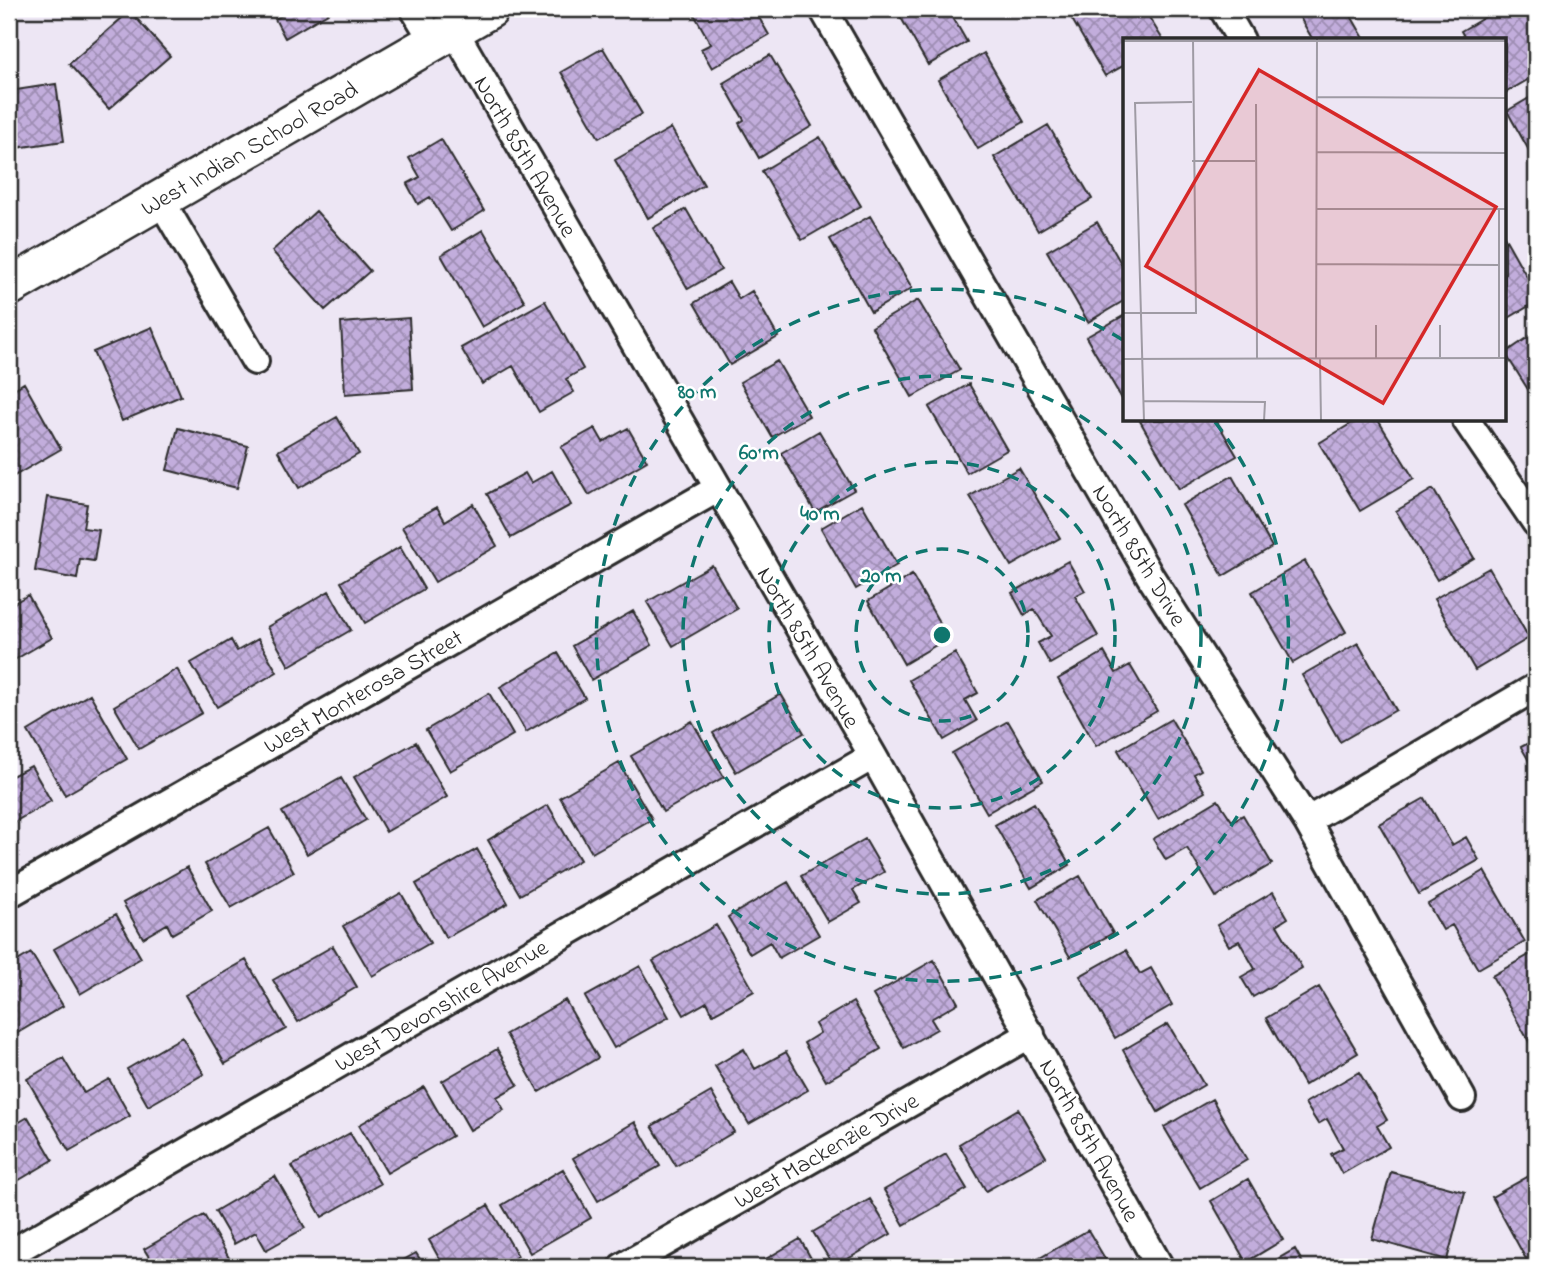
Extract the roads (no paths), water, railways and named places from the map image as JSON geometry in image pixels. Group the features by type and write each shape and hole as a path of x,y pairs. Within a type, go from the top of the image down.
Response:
{"main road":[{"name":"West Indian School Road","path":"9,288 490,9"}],"street":[{"name":"North 85th Avenue","path":"414,9 444,36 717,489 873,756 1160,1267"},
{"name":"North 85th Drive","path":"823,9 1150,576 1307,821 1462,1098"},
{"path":"1223,9 1240,38"},
{"path":"160,199 255,361"},
{"path":"1467,422 1536,523"},
{"name":"West Monterosa Street","path":"9,894 717,489"},
{"path":"1307,821 1536,687"},
{"name":"West Devonshire Avenue","path":"9,1254 873,756"},
{"name":"West Mackenzie Drive","path":"622,1267 1031,1034"}]}
